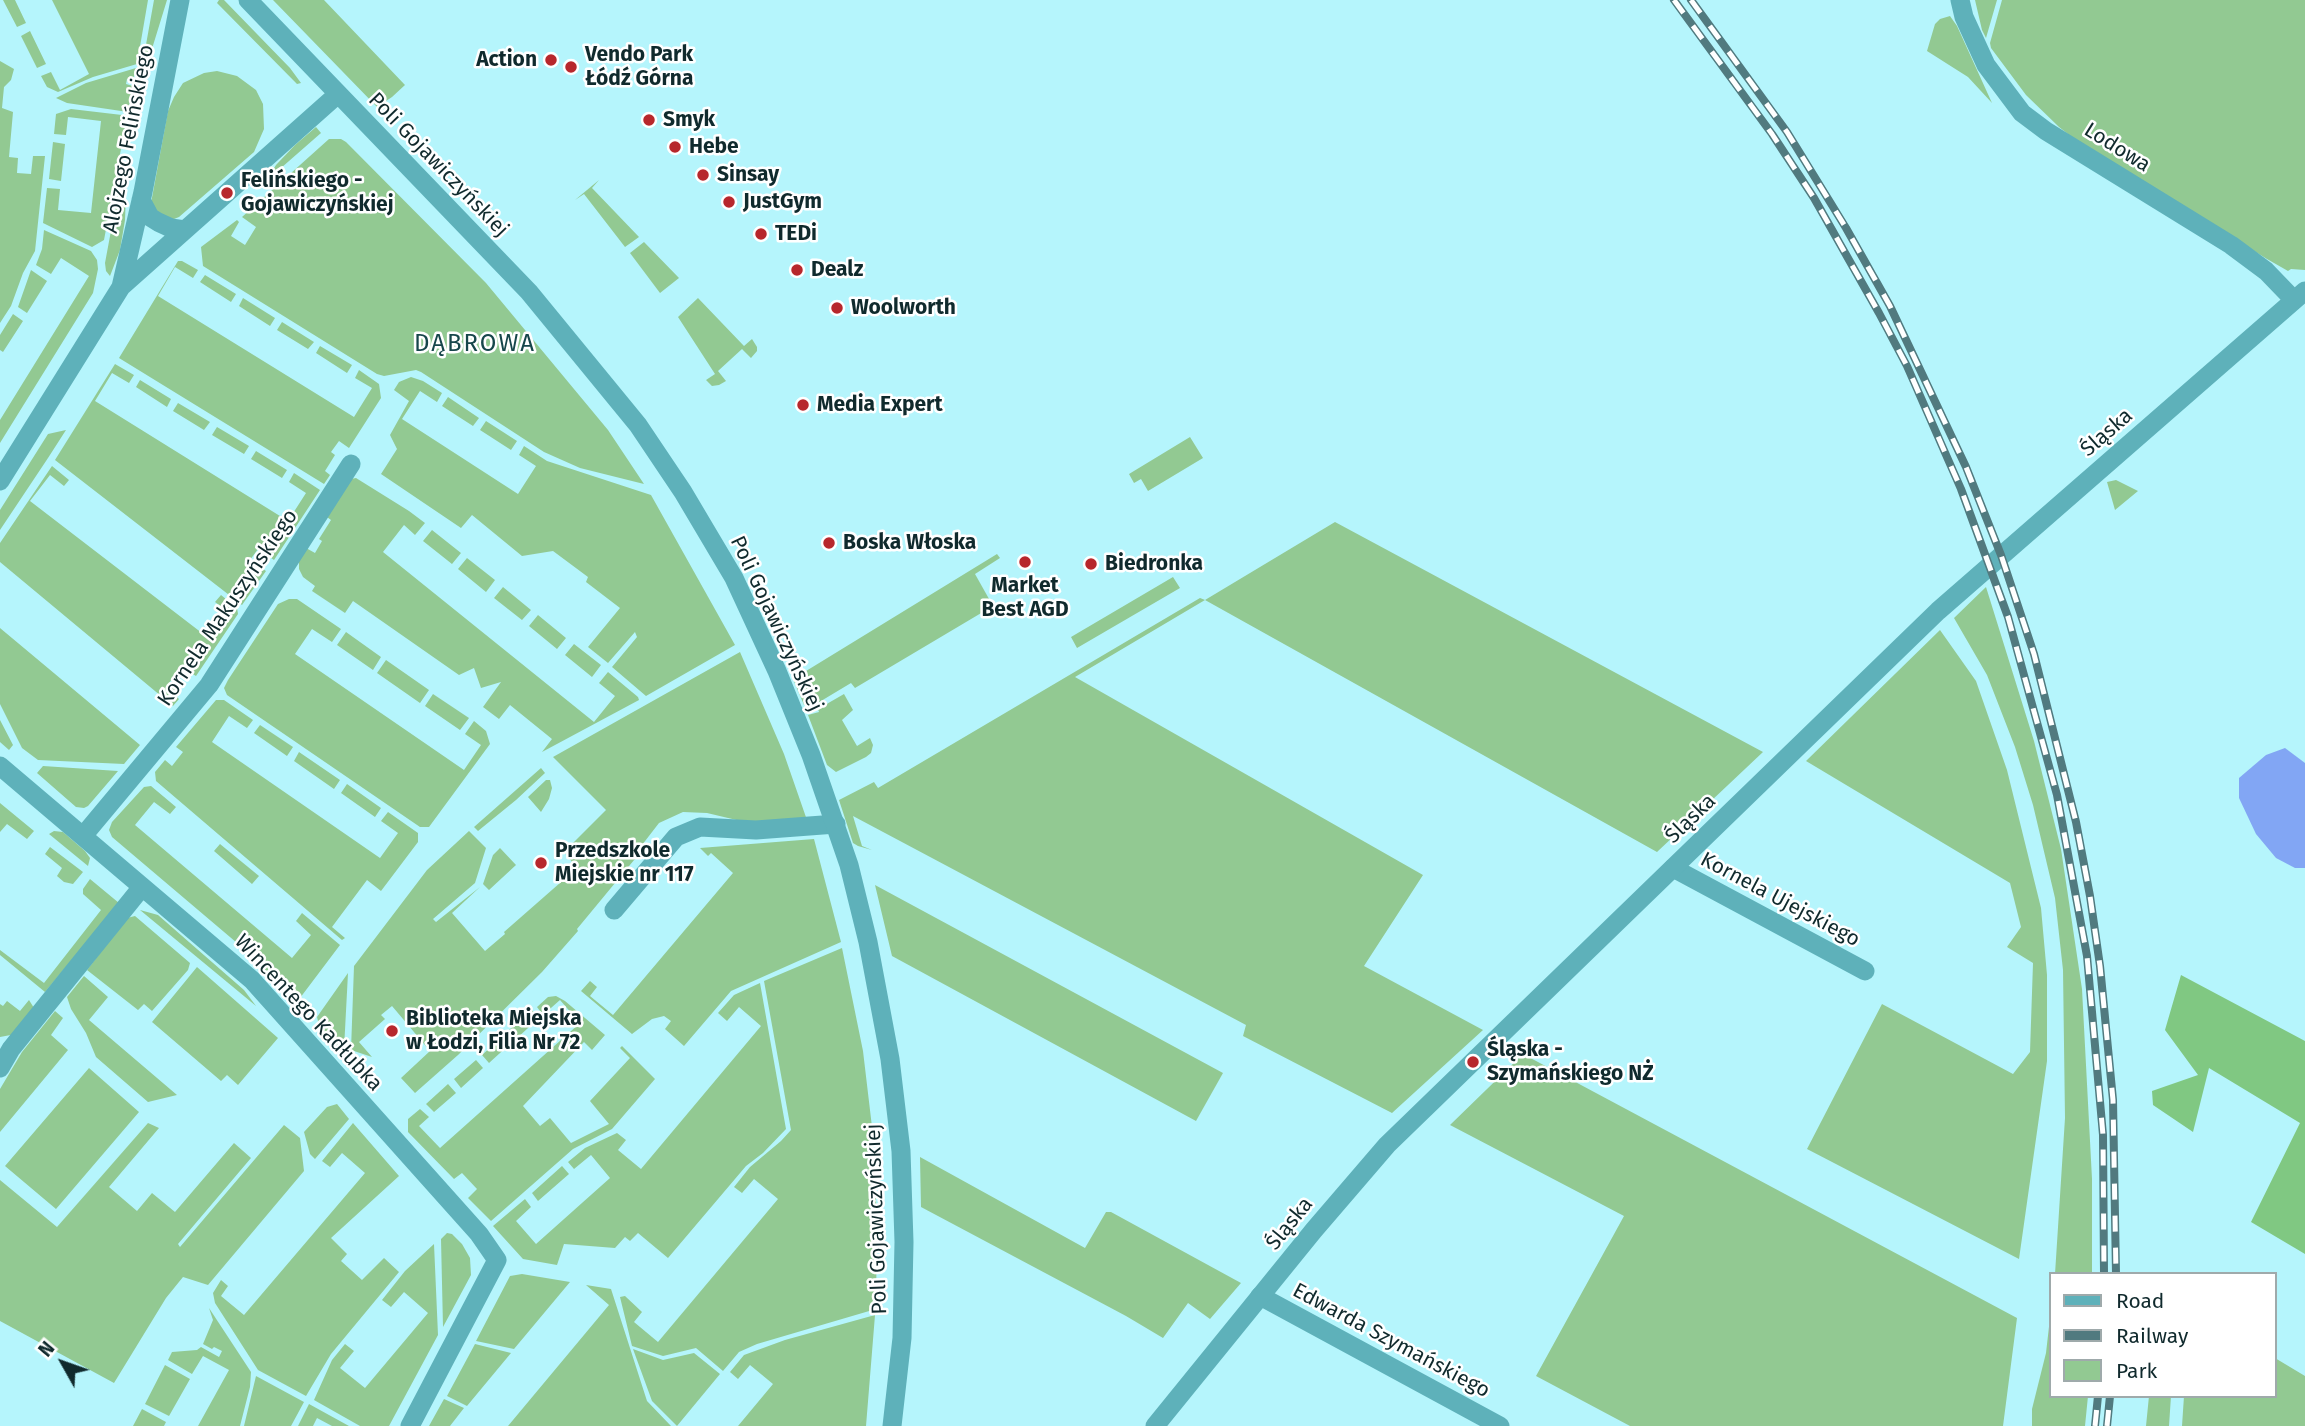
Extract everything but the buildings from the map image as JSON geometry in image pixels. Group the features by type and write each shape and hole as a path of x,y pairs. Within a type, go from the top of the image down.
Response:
{"street":[{"name":"Alojzego Felińskiego","path":"121,286 141,200 180,0"},
{"name":"Poli Gojawiczyńskiej","path":"248,0 528,292 638,425 683,492 734,578 777,671 836,824 869,942 890,1059 901,1151 905,1242 902,1338 892,1426"},
{"name":"Lodowa","path":"1960,0 1964,17 1986,65 2022,113 2046,131 2231,245 2299,295"},
{"name":"Alojzego Felińskiego","path":"0,481 121,286 338,94"},
{"path":"141,200 150,216 158,222 185,230"},
{"name":"Śląska","path":"1155,1426 1387,1144 1938,611 2299,295"},
{"name":"Kornela Makuszyńskiego","path":"83,836 209,685 351,464"},
{"name":"Wincentego Kadłubka","path":"0,766 252,980 462,1215 497,1260 410,1426"},
{"path":"614,910 676,837 700,827 756,830 836,824"},
{"name":"Kornela Ujejskiego","path":"1673,868 1866,971"},
{"path":"0,1068 11,1049 142,887"},
{"name":"Edwarda Szymańskiego","path":"1260,1296 1500,1426"}],"green space":[{"path":"3,0 15,0 26,23 17,27"},
{"path":"52,0 148,0 137,64 93,77 58,92 47,87 41,76 51,72 60,90 89,74"},
{"path":"154,0 167,0 143,78 140,78"},
{"path":"224,0 290,68 301,83 297,84 217,3"},
{"path":"273,0 324,0 405,85 377,107"},
{"path":"1975,0 1997,0 1986,38 1982,30"},
{"path":"2002,0 2305,0 2305,270 2288,271 2267,259 2077,141 2059,127 2026,95 1991,48"},
{"path":"1950,16 1992,103 1968,77 1927,51 1935,24"},
{"path":"30,31 46,64 37,68 21,36"},
{"path":"0,61 14,69 11,80 4,87 2,108 13,112 9,157 18,158 17,173 31,174 33,156 45,156 35,251 23,273 11,306 0,323"},
{"path":"136,68 133,80 127,79 126,84 133,86 128,112 67,103 56,98 86,83"},
{"path":"217,71 237,76 256,90 263,104 264,129 254,152 179,217 169,221 157,214 151,203 168,111 183,83 204,73"},
{"path":"71,109 122,115 126,122 104,240 92,247 43,223 47,188 60,189 58,210 91,213 101,121 68,117 66,135 54,134 56,114"},
{"path":"316,127 321,133 265,182 276,165"},
{"path":"329,139 346,142 486,283 608,430 644,484 580,468 544,452 421,372 416,370 384,376 377,374 203,266 201,247 237,220 239,222 231,236 245,245 256,227 242,217"},
{"path":"53,142 65,144 61,181 49,179"},
{"path":"123,166 127,167 125,220 120,250 110,276 105,263"},
{"path":"599,180 592,188 639,237 625,247 584,194 575,200"},
{"path":"44,230 91,251 97,260 98,269 93,293 0,443 0,420 89,276 61,258 51,274 36,265 42,249"},
{"path":"644,242 679,278 660,293 630,253"},
{"path":"178,261 198,270 193,278 175,267 158,296 354,417 372,388 355,378 359,370 379,384 381,398 349,448 339,441 331,452 335,455 325,471 330,475 324,484 119,358"},
{"path":"31,270 47,281 27,313 18,307"},
{"path":"205,275 236,294 231,302 200,282"},
{"path":"243,298 275,318 270,326 239,306"},
{"path":"698,298 744,346 752,339 757,347 751,358 742,349 718,371 726,381 719,385 712,386 706,380 715,374 678,317"},
{"path":"13,314 23,321 3,352 0,350 0,335"},
{"path":"282,322 314,342 308,349 277,330"},
{"path":"320,346 352,365 347,373 316,353"},
{"path":"115,364 134,375 129,383 112,373 95,401 288,521 306,493 289,482 294,473 320,490 274,560 258,549 250,560 266,571 242,605 55,460"},
{"path":"411,377 442,393 437,402 420,391 402,419 518,494 536,466 519,455 524,446 547,461 651,495 735,645 646,696 612,667 637,637 635,632 608,663 588,647 620,608 586,582 588,577 553,551 522,556 472,515 461,528 381,474 397,449 390,435 409,401 394,390 399,382"},
{"path":"140,380 171,399 167,407 136,387"},
{"path":"448,397 479,418 473,426 442,406"},
{"path":"178,403 210,422 204,430 173,411"},
{"path":"486,421 517,441 511,450 480,430"},
{"path":"217,427 249,446 244,454 212,435"},
{"path":"66,430 0,530 0,510 48,434"},
{"path":"1190,437 1203,458 1148,491 1141,479 1134,483 1129,474"},
{"path":"256,451 287,470 282,478 251,459"},
{"path":"52,466 69,480 64,486 50,475 30,501 211,640 231,614 215,602 221,595 237,608 238,614 196,676 191,673 186,680 177,673 169,683 180,692 176,696 179,699 173,706 0,562 0,543"},
{"path":"356,478 425,523 415,535 404,525 383,552 594,722 615,696 599,683 608,672 639,700 542,752 552,739 510,705 499,719 483,707 501,682 481,688 474,668 459,675 353,601 345,613 312,591 315,586 303,577 299,569 299,558 306,548 315,553 322,541 319,539 331,520 327,517 351,479"},
{"path":"2116,480 2138,491 2115,510 2107,482"},
{"path":"1335,522 1763,752 1657,852 1205,600"},
{"path":"432,530 461,553 452,564 423,541"},
{"path":"997,554 1000,558 975,574 993,606 855,688 851,683 816,704 813,701 804,705 793,679"},
{"path":"467,558 495,580 486,592 458,569"},
{"path":"1173,577 1180,588 1077,648 1071,637"},
{"path":"503,587 531,610 522,620 494,598"},
{"path":"1986,587 2034,741 2061,849 2082,989 2092,1179 2092,1272 2055,1272 2065,1118 2063,970 2055,898 2033,805 2015,747 1987,675 1954,618"},
{"path":"1200,598 1205,600 1075,677 1423,875 1364,966 1483,1030 1392,1113 1243,1036 1246,1025 853,816 862,846 872,850 853,843 839,800 874,782 878,788"},
{"path":"297,599 341,629 332,642 312,629 295,654 464,770 481,745 465,734 474,721 486,731 490,744 429,827 420,827 227,695 224,688 228,680 278,604"},
{"path":"538,615 566,638 557,649 529,626"},
{"path":"0,628 140,745 124,764 38,760 22,748 0,704"},
{"path":"1940,630 1976,681 2007,770 2041,908 2047,975 2047,1061 2019,1259 1807,1149 1882,1004 2013,1074 2030,1052 2033,963 2007,947 2021,927 2010,883 1806,761"},
{"path":"346,632 381,657 373,670 337,645"},
{"path":"574,644 601,665 592,677 565,655"},
{"path":"740,652 784,754 808,823 766,827 707,813 683,812 659,823 642,845 644,848 542,972 458,1055 415,1093 401,1078 430,1051 392,1006 381,1015 385,1019 359,1042 372,1057 351,1050 354,966 427,870 469,831 486,848 475,883 433,919 436,922 480,887 452,913 485,951 577,868 564,852 606,810 553,757"},
{"path":"386,660 429,690 420,703 377,673"},
{"path":"433,694 469,718 460,730 425,706"},
{"path":"844,694 853,710 842,720 857,746 870,738 873,745 871,753 866,757 836,772 827,765 808,715 819,712 818,709"},
{"path":"216,700 224,700 253,720 247,728 229,716 212,742 380,858 398,833 381,821 388,812 418,833 418,842 381,891 367,880 332,927 345,938 342,940 156,781 155,772 165,760 172,766 183,752 176,747"},
{"path":"0,720 13,745 9,750 0,742"},
{"path":"260,725 293,747 287,756 254,733"},
{"path":"299,752 340,780 334,789 294,761"},
{"path":"43,766 118,771 84,808 76,807 37,773"},
{"path":"541,768 545,773 516,800 478,831 474,827"},
{"path":"546,780 550,780 552,788 541,812 528,797"},
{"path":"347,784 381,808 375,817 341,793"},
{"path":"151,786 176,807 170,814 154,802 135,825 292,958 311,935 296,921 302,913 340,945 300,998 293,999 250,954 112,837 109,830 112,822 144,787"},
{"path":"0,803 34,831 27,839 7,824 0,832"},
{"path":"54,831 63,832 85,851 90,858 88,866 49,834"},
{"path":"814,839 841,942 731,991 684,1046 665,1029 671,1021 664,1016 652,1019 632,1034 581,991 590,981 597,987 590,996 613,1015 733,873 711,853 708,856 700,848"},
{"path":"220,844 259,876 252,884 214,851"},
{"path":"50,847 83,872 73,884 64,882 57,876 62,868 45,854"},
{"path":"500,848 516,865 489,890 483,884 493,855"},
{"path":"90,879 119,903 45,992 0,955 0,950 44,983 101,910 83,894 83,889"},
{"path":"875,885 1223,1073 1196,1121 892,956"},
{"path":"140,910 158,915 244,990 256,1006"},
{"path":"135,916 190,963 188,970 152,1011 144,1004 138,1010 87,970 127,918"},
{"path":"842,948 863,1051 872,1127 877,1218 876,1309 757,1344 739,1352 723,1371 696,1348 663,1356 632,1346 620,1297 625,1296 642,1312 634,1322 658,1342 778,1199 754,1179 742,1193 734,1187 750,1167 791,1130 764,981"},
{"path":"197,967 278,1038 238,1085 227,1075 221,1081 152,1022"},
{"path":"348,973 344,1049 337,1046 320,1029 317,1017"},
{"path":"2181,975 2305,1041 2305,1254 2251,1222 2300,1123 2209,1068 2193,1132 2153,1105 2152,1091 2198,1075 2165,1030"},
{"path":"84,976 108,997 89,1020 177,1095 148,1102 96,1057 67,997"},
{"path":"760,983 786,1129 746,1166 668,1258 638,1233 630,1241 625,1237 615,1248 564,1244 557,1265 523,1259 493,1226 525,1199 531,1207 516,1221 536,1244 610,1178 591,1155 574,1169 568,1162 585,1148 617,1133 626,1140 618,1150 641,1169 761,1026 739,1007 727,1021 718,1013 734,995"},
{"path":"556,996 605,1035 592,1050 584,1042 523,1106 540,1126 550,1118 571,1143 609,1124 590,1101 630,1058 620,1048 622,1046 655,1079 612,1129 573,1149 491,1221 468,1198 477,1189 462,1173 454,1179 408,1132 408,1119 420,1109 429,1117 419,1126 440,1148 580,1023 560,1000 543,1015 537,1007 548,997"},
{"path":"29,1000 34,1008 16,1034 0,1037 0,1004 3,1006 7,1001 20,1011"},
{"path":"532,1010 539,1018 516,1039 509,1030"},
{"path":"55,1011 63,1018 51,1035 68,1050 0,1132 0,1089 22,1052"},
{"path":"504,1035 511,1043 489,1063 482,1055"},
{"path":"1523,1054 2017,1318 2003,1426 1630,1426 1536,1376 1624,1216 1450,1125"},
{"path":"476,1060 483,1068 461,1088 454,1079"},
{"path":"89,1068 139,1112 56,1209 5,1166"},
{"path":"448,1084 456,1093 434,1112 426,1104"},
{"path":"337,1104 349,1119 315,1159 310,1154 304,1132 327,1107"},
{"path":"148,1123 159,1128 109,1187 137,1211 152,1193 175,1212 234,1143 251,1158 178,1244 180,1247 284,1125 300,1138 304,1171 208,1285 183,1277 166,1298 114,1383 0,1321 0,1180 57,1227"},
{"path":"353,1123 399,1176 331,1238 347,1254 341,1261 362,1280 384,1258 399,1272 331,1354 306,1396 258,1370 215,1303 213,1293 221,1280 228,1286 221,1296 244,1315 365,1173 342,1153 330,1167 322,1161"},
{"path":"920,1157 1085,1248 1106,1212 1111,1212 1241,1283 1210,1319 1188,1303 1163,1338 921,1207"},
{"path":"562,1166 569,1174 538,1201 532,1193"},
{"path":"447,1233 452,1234 462,1244 470,1258 471,1275 443,1327 441,1239"},
{"path":"434,1244 438,1335 389,1426 360,1426 314,1400 332,1360 345,1344 354,1351 340,1368 365,1388 428,1313 404,1292 391,1307 382,1300 405,1271"},
{"path":"522,1274 570,1282 514,1349 476,1341 510,1276"},
{"path":"586,1285 611,1289 647,1401 671,1426 508,1426 609,1305"},
{"path":"209,1308 251,1372 240,1426 198,1426 229,1370 203,1356 192,1374 168,1360 172,1352 197,1350 201,1347 219,1357 222,1351 203,1344 213,1320"},
{"path":"875,1315 866,1426 738,1426 773,1384 750,1365 738,1379 730,1372 744,1355 785,1340"},
{"path":"2050,1318 2050,1398 2088,1398 2085,1426 2032,1426 2032,1409 2046,1353"},
{"path":"475,1344 511,1353 467,1406 447,1396"},
{"path":"633,1349 663,1360 694,1353 720,1374 677,1426 652,1401"},
{"path":"2277,1359 2305,1376 2305,1426 2182,1426 2184,1398 2277,1398"},
{"path":"165,1365 190,1379 169,1416 145,1404"},
{"path":"256,1376 304,1402 291,1426 244,1426"},
{"path":"2149,1398 2171,1398 2169,1426 2146,1426"},
{"path":"444,1399 464,1408 450,1426 429,1426"},
{"path":"309,1404 349,1426 332,1426 317,1418 313,1426 298,1426"},
{"path":"142,1409 166,1422 164,1426 133,1426"}],"water":[{"path":"2285,748 2305,763 2305,868 2295,868 2276,858 2256,834 2239,798 2239,778 2266,755"}],"railway":[{"path":"1674,0 1772,134 1814,198 1879,313 1907,366 1961,489 2008,617 2057,795 2087,956 2103,1135 2104,1272"},
{"path":"1691,0 1787,132 1890,306 1966,467 2001,555 2034,654 2076,822 2090,896 2113,1100 2116,1272"},
{"path":"2095,1426 2098,1398"},
{"path":"2107,1426 2110,1398"}],"place":[{"name":"Action","path":"551,60"},
{"name":"Vendo Park Łódź Górna","path":"571,67"},
{"name":"Smyk","path":"649,120"},
{"name":"Hebe","path":"675,147"},
{"name":"Sinsay","path":"703,175"},
{"name":"Felińskiego - Gojawiczyńskiej","path":"227,193"},
{"name":"JustGym","path":"729,202"},
{"name":"TEDi","path":"761,234"},
{"name":"Dealz","path":"797,270"},
{"name":"Woolworth","path":"837,308"},
{"name":"Media Expert","path":"803,405"},
{"name":"Boska Włoska","path":"829,543"},
{"name":"Market Best AGD","path":"1025,562"},
{"name":"Biedronka","path":"1091,564"},
{"name":"Przedszkole Miejskie nr 117","path":"541,863"},
{"name":"Biblioteka Miejska w Łodzi, Filia Nr 72","path":"392,1031"},
{"name":"Śląska - Szymańskiego NŻ","path":"1473,1062"}],"district":[{"name":"DĄBROWA","path":"475,344"}]}
